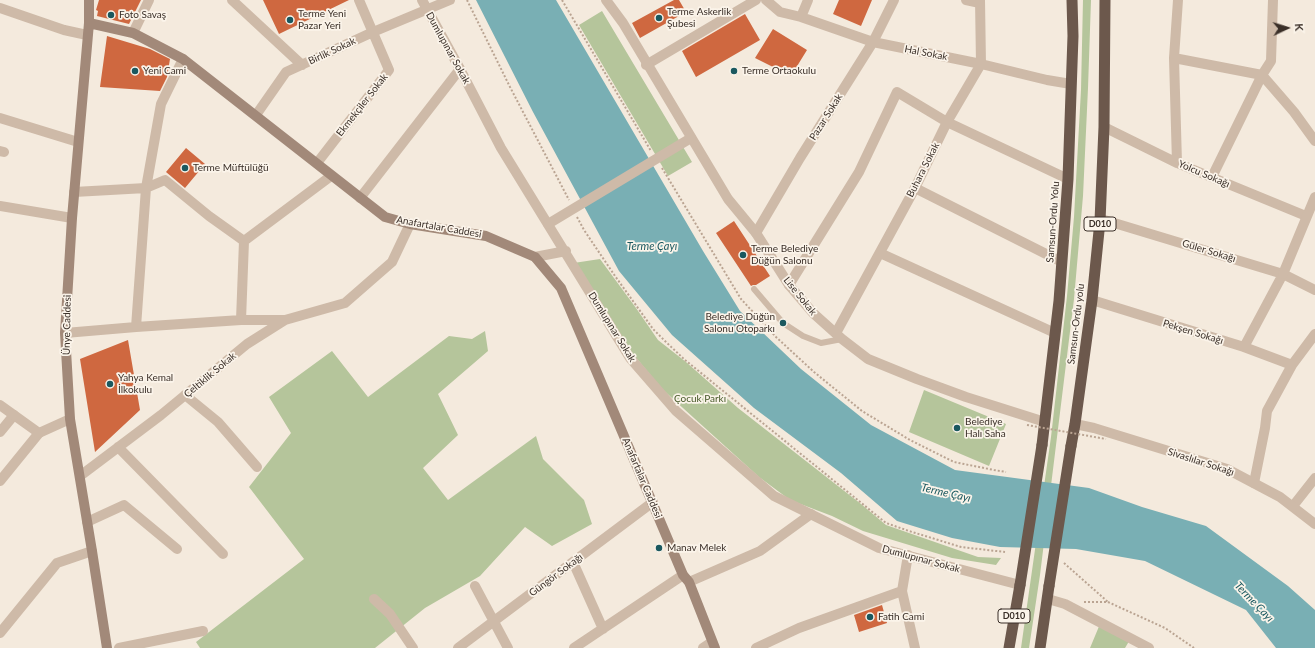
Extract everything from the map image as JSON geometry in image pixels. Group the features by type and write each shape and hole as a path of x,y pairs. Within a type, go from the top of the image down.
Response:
{"highway":[{"name":"Samsun-Ordu Yolu","path":"1020,585 1045,422 1062,262 1068,179 1073,36 1072,0"},
{"name":"Samsun-Ordu yolu","path":"1040,648 1075,424 1092,300 1100,219 1104,127 1105,0"},
{"name":"D010","path":"1009,648 1020,585"}],"main road":[{"name":"Ünye Caddesi","path":"89,0 89,23 74,192 65,333 70,418 92,550 106,648"},
{"name":"Anafartalar Caddesi","path":"89,23 133,33 183,59 385,217 410,224 486,236 535,257 561,288 713,645"}],"street":[{"path":"133,33 149,0"},
{"path":"232,0 302,65"},
{"name":"Ekmekçiler Sokak","path":"317,163 389,70 359,0"},
{"name":"Dumlupınar Sokak","path":"422,0 501,148 566,251 630,358 676,411 774,496 878,548 1020,585"},
{"name":"Birlik Sokak","path":"256,115 286,72 373,32 450,0"},
{"name":"Lise Sokak","path":"606,0 623,23 646,65 728,198 756,233 789,285 813,314 868,359 966,397 1045,422"},
{"path":"646,65 756,0"},
{"name":"Hal Sokak","path":"766,0 780,12 801,17 873,42 1071,84"},
{"path":"801,17 808,0"},
{"name":"Pazar Sokak","path":"756,233 800,158 873,42 894,0"},
{"path":"966,0 980,2 981,64"},
{"path":"1177,163 1174,58 1178,0"},
{"path":"1212,178 1262,75 1271,61 1273,0"},
{"path":"0,8 64,30 87,35"},
{"path":"1174,58 1262,75 1294,112 1315,141"},
{"path":"136,327 146,188 161,104 183,59"},
{"name":"Buhara Sokak","path":"839,336 947,122 981,64"},
{"path":"360,198 460,69"},
{"path":"789,285 859,172 897,92 947,122 1068,179"},
{"path":"0,118 78,142"},
{"name":"Yolcu Sokağı","path":"1104,127 1177,163 1306,216"},
{"path":"548,224 691,138"},
{"path":"244,241 331,176"},
{"path":"74,192 146,188 165,180 209,216 244,241"},
{"path":"915,188 1062,262"},
{"path":"1244,348 1282,274 1315,197"},
{"path":"0,206 72,218"},
{"name":"Güler Sokağı","path":"1100,219 1282,274 1315,290"},
{"path":"65,333 241,320 285,320 345,303 392,262 410,224"},
{"path":"241,320 244,241"},
{"path":"535,257 566,251"},
{"path":"880,253 1055,333"},
{"name":"Pekşen Sokağı","path":"1092,300 1244,348 1292,365"},
{"name":"Çeltiklik Sokak","path":"80,476 161,415 247,344 285,320"},
{"path":"1254,483 1267,411 1292,365 1315,334"},
{"path":"185,395 218,422 257,467"},
{"path":"0,405 39,433"},
{"path":"0,432 14,415"},
{"path":"0,481 39,433 70,418"},
{"name":"Sivaslılar Sokağı","path":"1075,424 1094,428 1227,469 1280,497 1315,524"},
{"path":"118,447 223,554"},
{"path":"1293,506 1315,478"},
{"name":"Güngör Sokağı","path":"458,648 653,502"},
{"path":"87,522 124,505 178,549"},
{"path":"574,648 686,579 760,551 811,514"},
{"path":"0,633 57,563 92,550"},
{"path":"908,555 902,591 915,648"},
{"path":"573,562 603,629"},
{"path":"475,586 508,648"},
{"path":"756,648 798,628 902,591"},
{"path":"374,599 390,614 413,648"},
{"path":"1048,599 1065,604 1149,648"},
{"path":"119,648 202,631"},
{"path":"703,648 713,645"}],"lane":[{"path":"754,289 783,324 803,336 821,343 839,336"}],"path":[{"path":"467,0 570,203"},
{"path":"562,0 653,153"},
{"path":"660,165 741,299 776,337 814,372 862,410 910,440 954,462 1006,472"},
{"path":"577,216 584,230 615,276 653,329 666,342 886,523 961,547 1005,552"},
{"path":"1027,425 1106,439"},
{"path":"1064,563 1108,602 1165,628 1194,648"},
{"path":"1065,604 1090,601 1108,602"}],"green space":[{"path":"1083,0 1091,0 1083,196 1074,299 1040,575 1029,648 1021,648 1051,437 1067,296 1074,217 1081,90"},
{"path":"602,11 692,162 668,176 579,25"},
{"name":"Çocuk Parkı","path":"600,259 658,340 686,362 738,408 886,525 978,557 1001,558 996,565 952,558 863,531 832,516 790,500 759,477 662,389 623,342 567,264"},
{"path":"485,331 488,351 438,394 458,435 423,468 448,500 536,436 543,459 584,500 592,524 552,546 525,527 480,576 425,608 375,648 200,648 196,642 304,559 249,487 291,433 269,397 332,351 368,397 449,336 472,339"},
{"name":"Belediye Halı Saha","path":"924,390 1006,424 989,466 909,432"},
{"path":"1100,624 1131,638 1125,648 1090,648"}],"water":[{"name":"Terme Çayı","path":"476,0 556,0 703,251 740,311 801,369 871,425 955,470 1089,488 1142,507 1206,526 1288,586 1315,610 1315,648 1276,648 1246,610 1145,561 1076,549 1000,547 952,538 897,521 841,473 754,408 672,335 619,271 533,112"}],"building":[{"path":"99,0 141,0 129,24 97,16 98,11 96,10"},
{"name":"Terme Yeni Pazar Yeri","path":"263,0 349,0 279,34"},
{"name":"Terme Askerlik Şubesi","path":"674,0 679,0 686,12 640,38 632,23"},
{"path":"839,0 872,0 861,26 833,14"},
{"path":"745,14 760,40 696,77 682,51"},
{"path":"773,29 807,50 791,76 755,58"},
{"name":"Yeni Cami","path":"107,36 150,49 170,59 167,77 160,91 100,87"},
{"name":"Terme Müftülüğü","path":"186,148 205,164 185,188 166,172"},
{"name":"Terme Belediye Düğün Salonu","path":"734,221 770,276 756,285 751,286 716,233"},
{"name":"Yahya Kemal İlkokulu","path":"128,340 140,410 95,452 80,359"},
{"name":"Fatih Cami","path":"882,605 887,623 859,632 854,615"}],"place":[{"name":"Foto Savaş","path":"111,15"},
{"name":"Terme Askerlik Şubesi","path":"659,18"},
{"name":"Terme Yeni Pazar Yeri","path":"290,20"},
{"name":"Yeni Cami","path":"135,71"},
{"name":"Terme Ortaokulu","path":"734,71"},
{"name":"Terme Müftülüğü","path":"185,168"},
{"name":"Terme Belediye Düğün Salonu","path":"743,255"},
{"name":"Belediye Düğün Salonu Otoparkı","path":"783,323"},
{"name":"Yahya Kemal İlkokulu","path":"110,384"},
{"name":"Belediye Halı Saha","path":"957,428"},
{"name":"Manav Melek","path":"659,548"},
{"name":"Fatih Cami","path":"870,617"}]}
